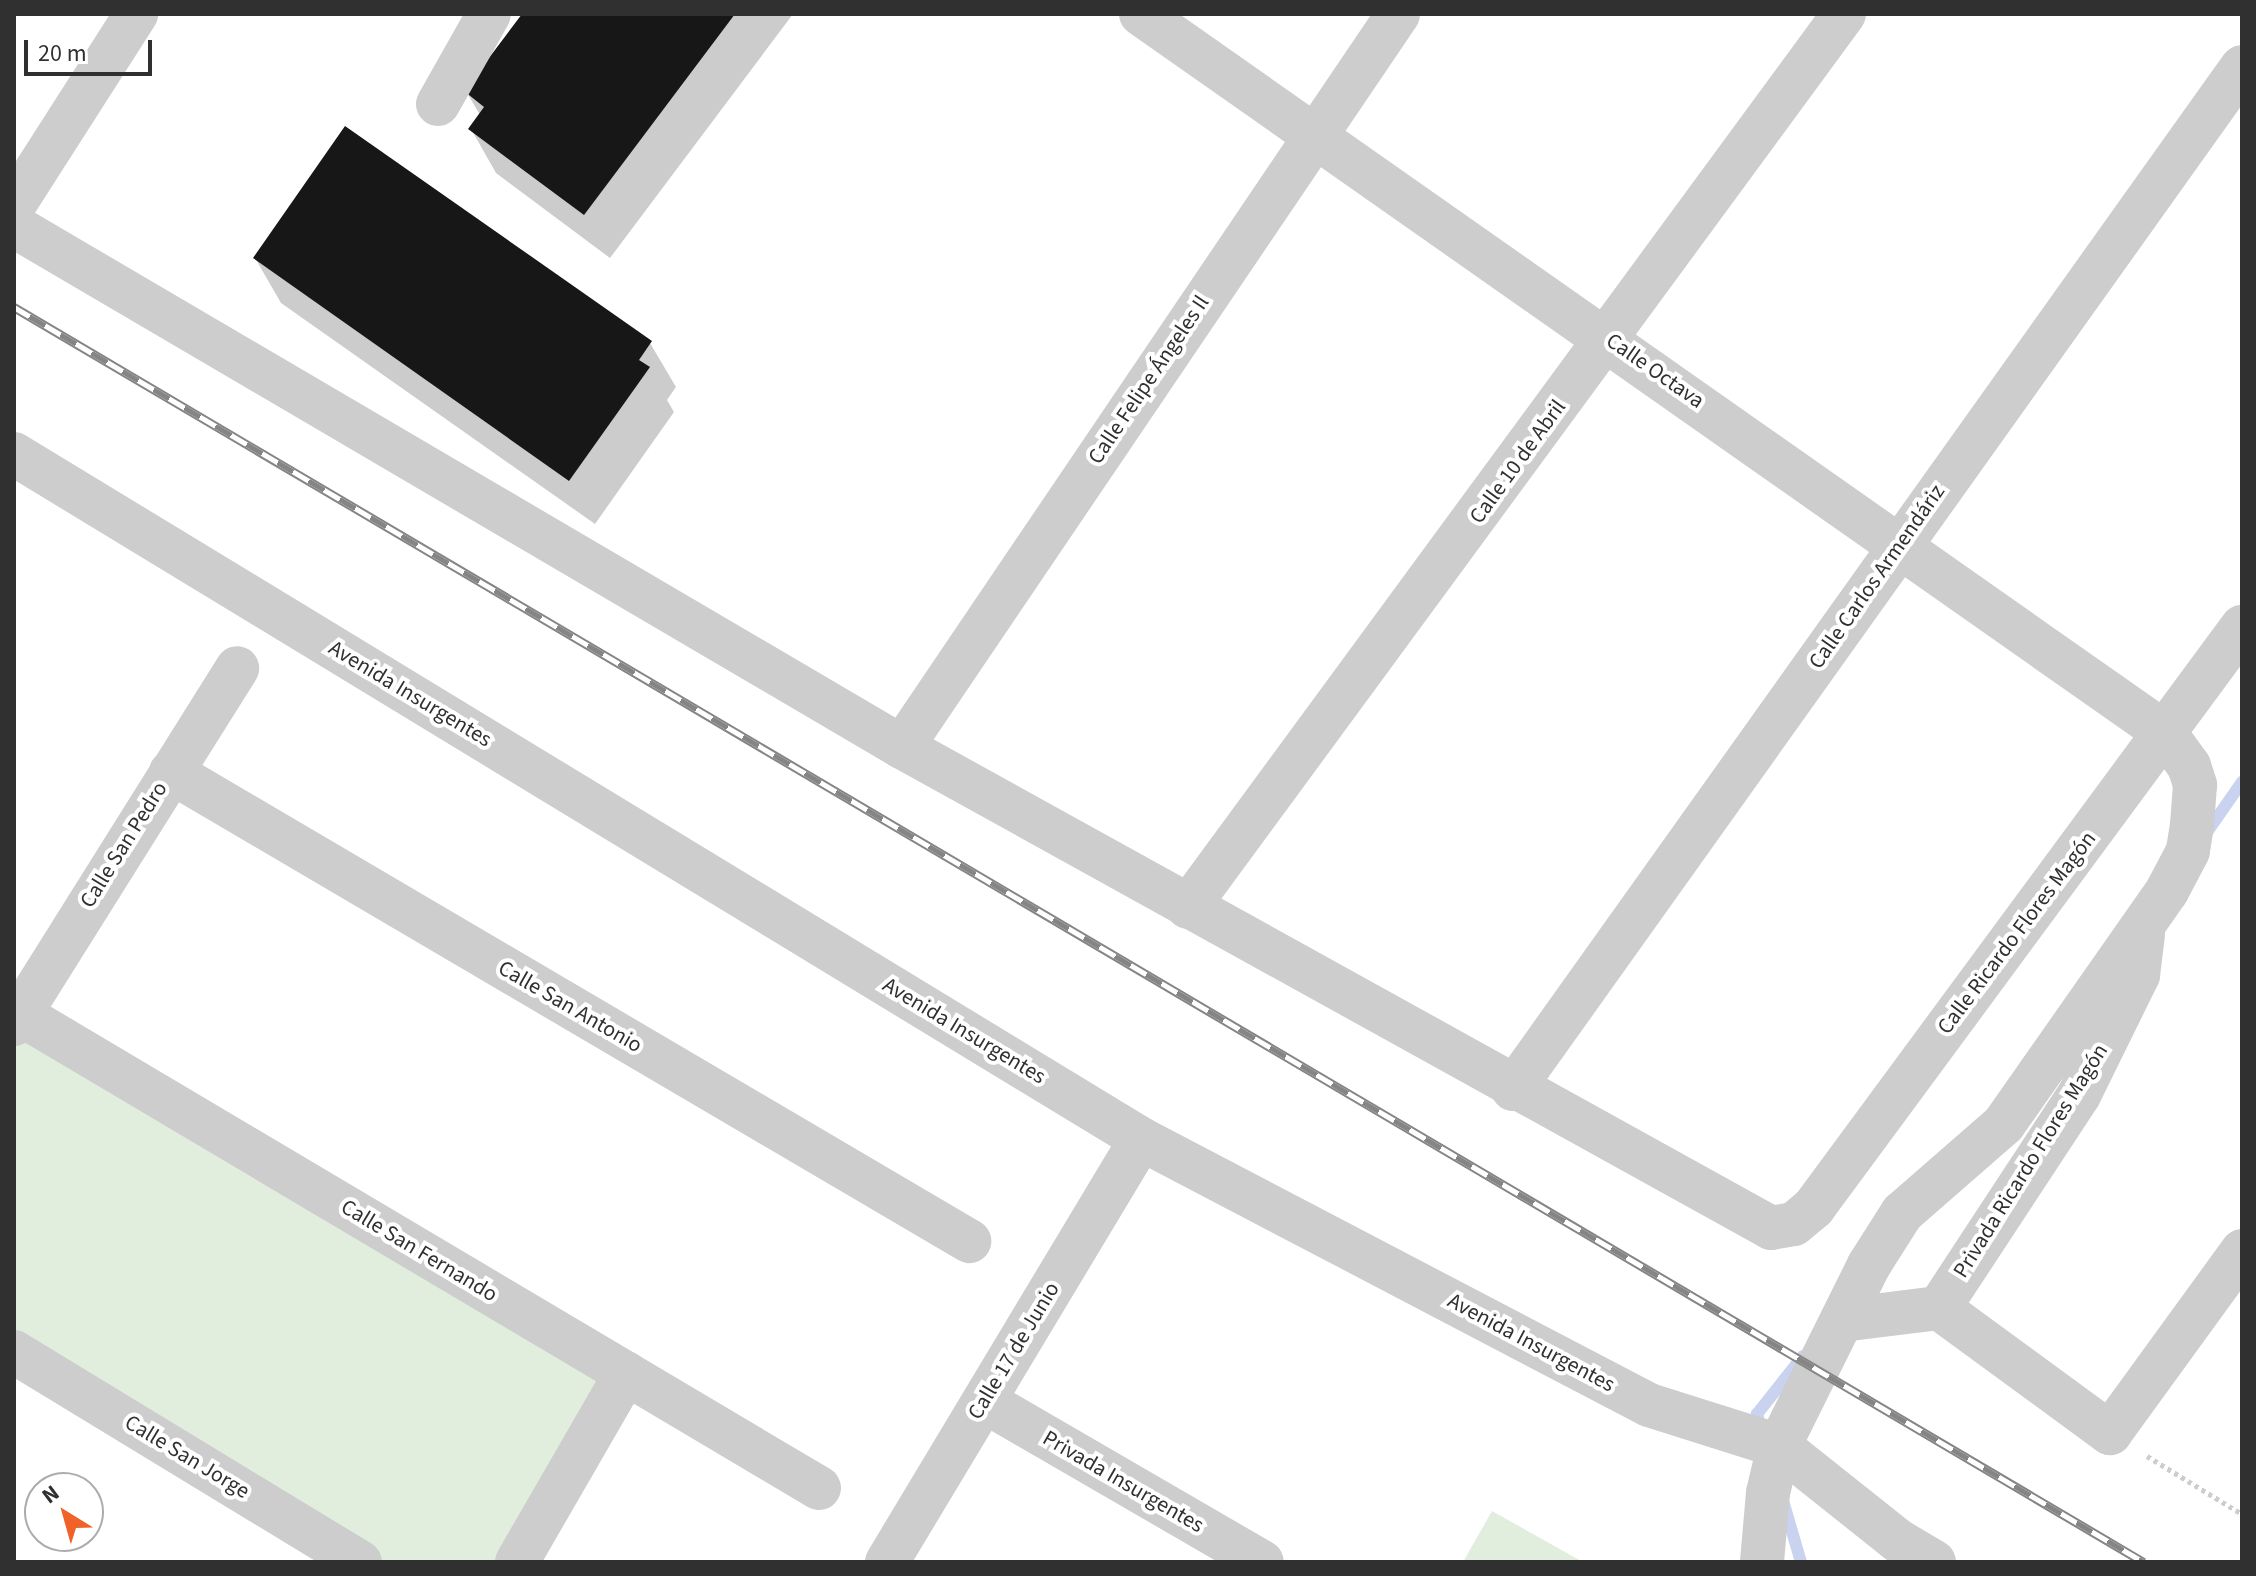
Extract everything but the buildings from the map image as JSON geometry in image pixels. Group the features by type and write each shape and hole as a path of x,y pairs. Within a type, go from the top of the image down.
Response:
{"street":[{"path":"14,205 136,14"},
{"path":"438,104 489,14"},
{"name":"Calle Octava","path":"1141,14 1188,27 1316,135 2165,733 2189,766 2195,785 2192,825 2179,870 2004,1124 1902,1213 1842,1320 1779,1446 1768,1493 1762,1562"},
{"name":"Calle Felipe Ángeles Il","path":"902,747 1398,14"},
{"name":"Calle 10 de Abril","path":"1188,907 1609,339 1844,14"},
{"name":"Calle Carlos Armendáriz","path":"1513,1089 2242,67"},
{"path":"14,226 902,747 1513,1089"},
{"name":"Avenida Insurgentes","path":"14,454 1141,1139 1649,1405 1779,1446 1889,1551 1934,1562"},
{"name":"Calle Ricardo Flores Magón","path":"1513,1089 1756,1222 1782,1229 1814,1207 2242,627"},
{"name":"Calle San Pedro","path":"17,1019 237,668"},
{"name":"Calle San Antonio","path":"171,772 969,1241"},
{"name":"Privada Ricardo Flores Magón","path":"1939,1308 2079,1095 2120,1019 2138,975 2144,922"},
{"name":"Calle San Fernando","path":"17,1019 819,1488"},
{"name":"Calle 17 de Junio","path":"887,1562 1141,1139"},
{"path":"1842,1320 1939,1308 2110,1433 2242,1251"},
{"name":"Calle San Jorge","path":"14,1352 360,1562"},
{"path":"517,1562 626,1373"},
{"name":"Privada Insurgentes","path":"984,1401 1262,1562"}],"path":[{"path":"2110,1433 2242,1514"}],"green space":[{"path":"14,1024 626,1373 517,1562 360,1562 14,1352"},
{"path":"1492,1511 1583,1562 1463,1562"}],"waterway":[{"path":"2205,835 2242,782"},
{"path":"1761,1429 1757,1414 1803,1356"},
{"path":"1784,1504 1801,1562"}],"railway":[{"path":"14,307 2144,1562"}]}
